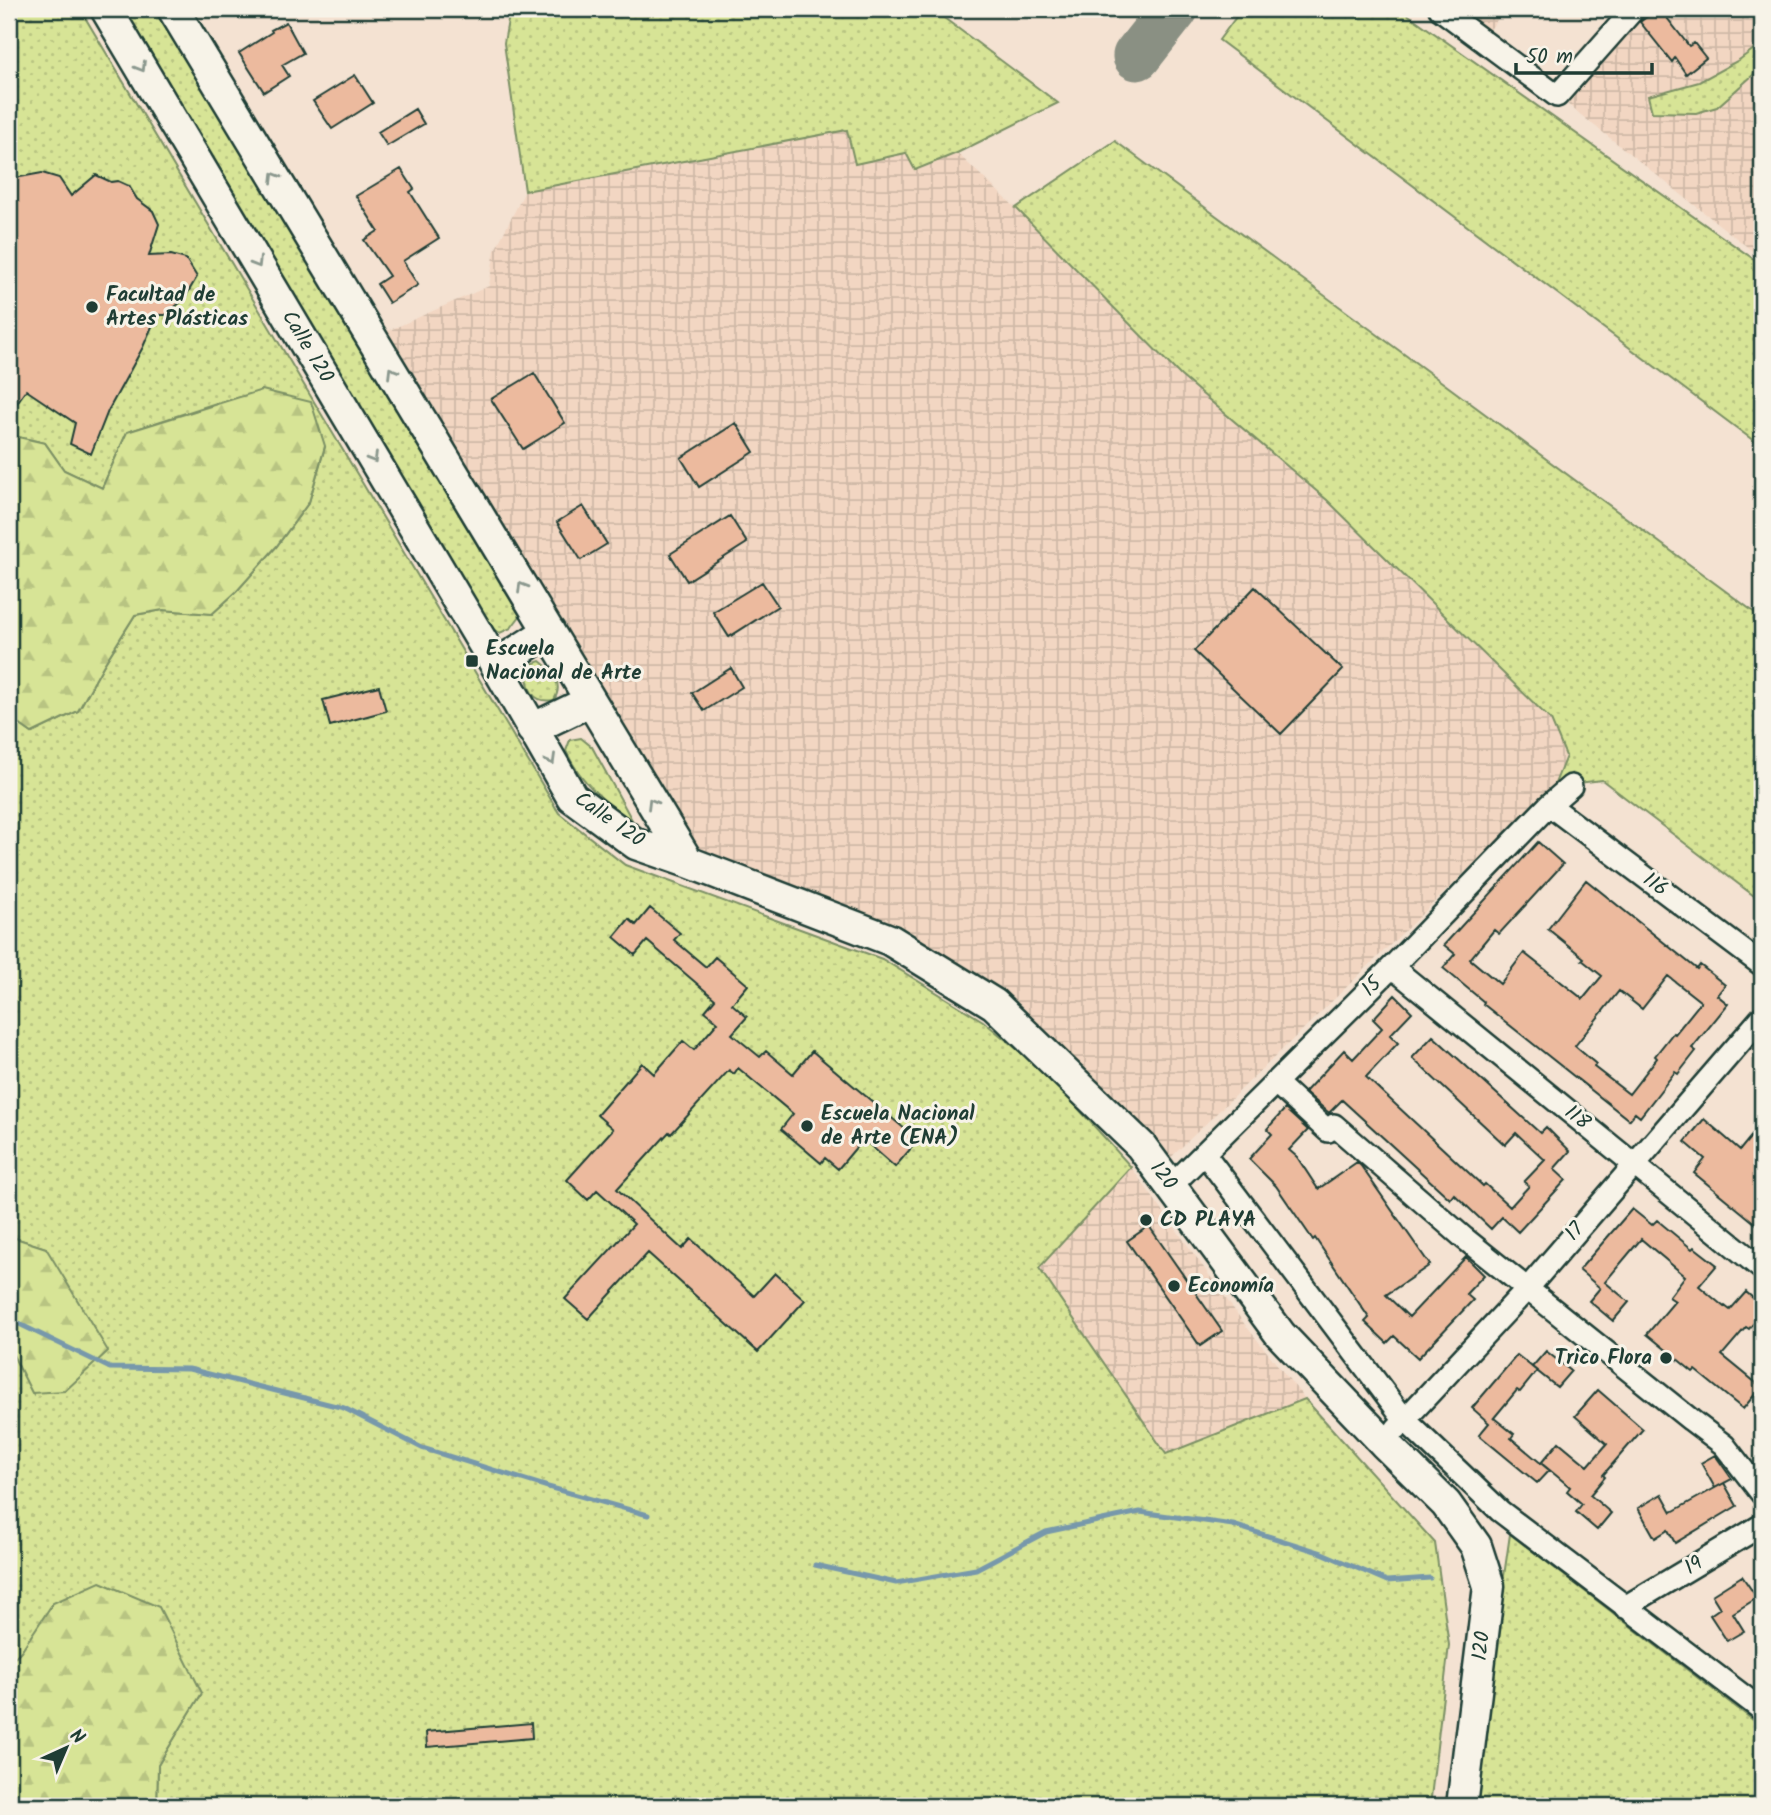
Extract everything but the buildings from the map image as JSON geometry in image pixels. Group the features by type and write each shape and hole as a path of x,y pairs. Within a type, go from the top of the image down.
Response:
{"main road":[{"name":"Calle 120","path":"106,9 572,797 636,844 688,862"},
{"name":"Calle 120","path":"173,9 688,862"},
{"path":"496,665 549,631"},
{"path":"532,729 590,701"},
{"name":"120","path":"688,862 890,940 994,1004 1141,1146 1280,1334 1446,1504 1476,1546 1489,1586 1462,1806"}],"street":[{"path":"1440,9 1557,96 1634,9"},
{"name":"15","path":"1171,1186 1392,967 1549,805 1571,786"},
{"name":"116","path":"1549,805 1762,965"},
{"name":"118","path":"1392,967 1762,1269"},
{"name":"17","path":"1384,1443 1527,1289 1762,1017"},
{"path":"1275,1082 1328,1131 1334,1125 1464,1238 1724,1445 1762,1493"},
{"path":"1204,1153 1405,1420 1500,1511 1762,1710"},
{"name":"19","path":"1625,1607 1762,1525"}],"shaded area":[{"path":"1453,9 1505,9 1487,34"},
{"path":"1634,9 1762,9 1760,257 1557,96"},
{"path":"848,130 855,164 906,153 915,170 957,153 1016,208 1181,376 1327,500 1551,720 1566,756 1554,786 1158,1170 994,1004 688,862 372,338 489,286 495,250 525,191"},
{"path":"1131,1167 1246,1326 1305,1399 1166,1455 1039,1268"}],"green space":[{"path":"9,9 80,9 559,813 625,865 882,959 983,1021 1048,1075 1131,1167 1039,1268 1166,1454 1305,1399 1435,1543 1449,1645 1430,1806 157,1806 158,1765 202,1693 21,1651 9,1663 9,1347 33,1393 46,1248 9,1236 9,717 32,733 78,711 135,615 163,610 212,614 236,592 276,547 309,502 325,447 216,403 127,432 102,488 64,470 45,443 9,435"},
{"path":"121,9 156,9 520,616 511,628 500,633 485,625"},
{"path":"510,9 932,9 1058,103 957,153 915,170 906,153 855,164 847,130 525,191 504,43"},
{"path":"1242,9 1400,9 1762,265 1762,447 1219,40"},
{"path":"1762,43 1762,67 1717,107 1696,113 1652,112 1648,96 1699,82 1739,60"},
{"path":"1115,141 1762,618 1762,902 1602,780 1554,786 1566,756 1551,720 1327,500 1181,376 1016,208"},
{"path":"262,390 311,402 325,446 309,502 276,547 236,592 212,614 163,610 135,615 78,711 32,733 9,717 9,551 12,545 9,534 9,435 45,443 64,470 102,488 127,432"},
{"path":"540,661 556,678 558,689 554,700 540,700 532,693 528,683 526,670 531,664"},
{"path":"581,738 592,747 632,820 612,807 594,790 571,762 566,751 570,740"},
{"path":"9,1236 46,1248 108,1351 65,1391 32,1393 9,1347"},
{"path":"1510,1534 1762,1727 1762,1806 1471,1806"},
{"path":"100,1582 159,1607 202,1693 158,1765 157,1806 9,1806 9,1663 21,1651 53,1603"}],"waterway":[{"path":"9,1319 110,1368 189,1369 344,1408 422,1448 648,1515"},
{"path":"815,1565 896,1583 976,1569 1046,1532 1140,1512 1233,1525 1322,1553 1387,1581 1430,1578"}],"taxiway":[{"path":"1137,56 1174,9"}],"place":[{"name":"Facultad de Artes Plásticas","path":"92,307"},
{"name":"Escuela Nacional de Arte","path":"472,661"},
{"name":"Escuela Nacional de Arte (ENA)","path":"807,1126"},
{"name":"CD PLAYA","path":"1146,1220"},
{"name":"Economía","path":"1174,1286"},
{"name":"Trico Flora","path":"1666,1358"}]}
